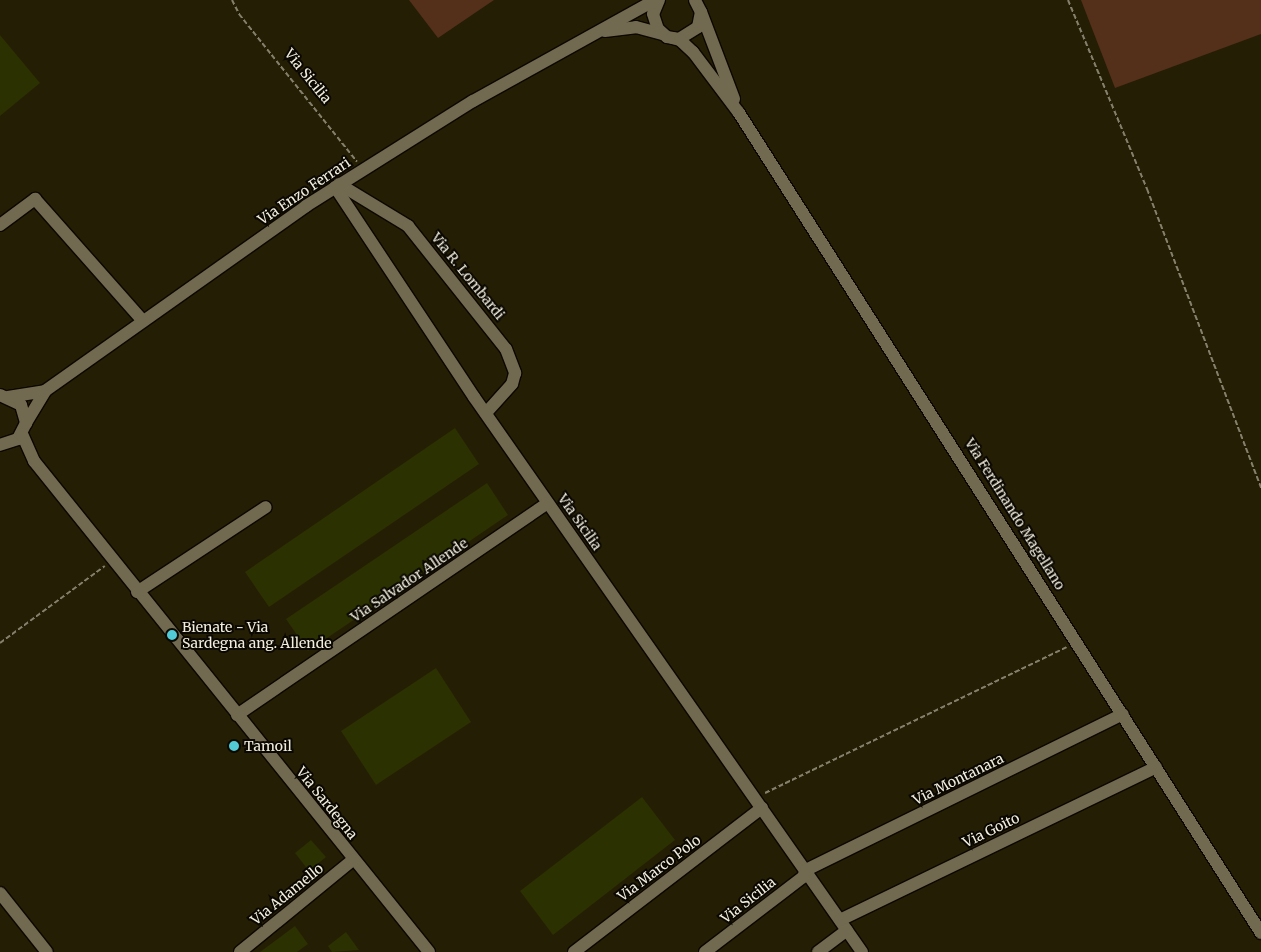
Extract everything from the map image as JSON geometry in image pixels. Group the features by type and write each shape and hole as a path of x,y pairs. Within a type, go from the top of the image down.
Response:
{"street":[{"name":"Via Enzo Ferrari","path":"24,428 44,391 337,185 590,34 655,0"},
{"path":"659,0 653,14 668,36 693,33 701,12"},
{"name":"Via Ferdinando Magellano","path":"695,0 739,113"},
{"name":"Via Enzo Ferrari","path":"590,34 636,26 668,36"},
{"name":"Via Ferdinando Magellano","path":"668,36 680,40 693,52 739,113 1078,642 1261,933"},
{"name":"Via R. Lombardi","path":"337,185 408,226 506,349 515,373 512,384 486,413"},
{"name":"Via Sicilia","path":"337,185 486,413 862,952"},
{"path":"0,225 35,199 143,321"},
{"name":"Via Enzo Ferrari","path":"4,396 44,391"},
{"name":"Via Sardegna","path":"4,396 20,404 24,428 34,461 112,561 429,952"},
{"path":"3,445 24,428"},
{"name":"Via Sardegna","path":"3,445 34,461"},
{"name":"Via Salvador Allende","path":"237,715 548,503"},
{"path":"138,592 266,507"},
{"name":"Via Montanara","path":"806,870 1123,714"},
{"name":"Via Goito","path":"818,952 843,925 1156,767"},
{"name":"Via Marco Polo","path":"574,952 758,803"},
{"name":"Via Adamello","path":"240,952 353,860"},
{"name":"Via Sicilia","path":"705,952 802,877 806,870"},
{"path":"0,893 47,952"}],"path":[{"name":"Via Sicilia","path":"232,0 363,169"},
{"path":"1068,0 1147,189 1261,488"},
{"path":"0,643 112,561"},
{"path":"758,803 1078,642"}],"shaded area":[{"path":"409,0 494,0 438,38"},
{"path":"1081,0 1261,0 1261,34 1115,88"}],"building":[{"path":"0,35 40,83 0,116"},
{"path":"455,428 479,464 269,607 245,572"},
{"path":"487,483 508,515 308,651 286,619"},
{"path":"436,668 471,722 376,785 341,731"},
{"path":"642,797 675,840 553,935 520,891"},
{"path":"311,840 326,857 309,871 295,853"},
{"path":"295,926 308,944 297,952 260,952"},
{"path":"346,932 359,950 332,952 328,946"}],"place":[{"name":"Bienate - Via Sardegna ang. Allende","path":"172,635"},
{"name":"Tamoil","path":"234,746"}]}
